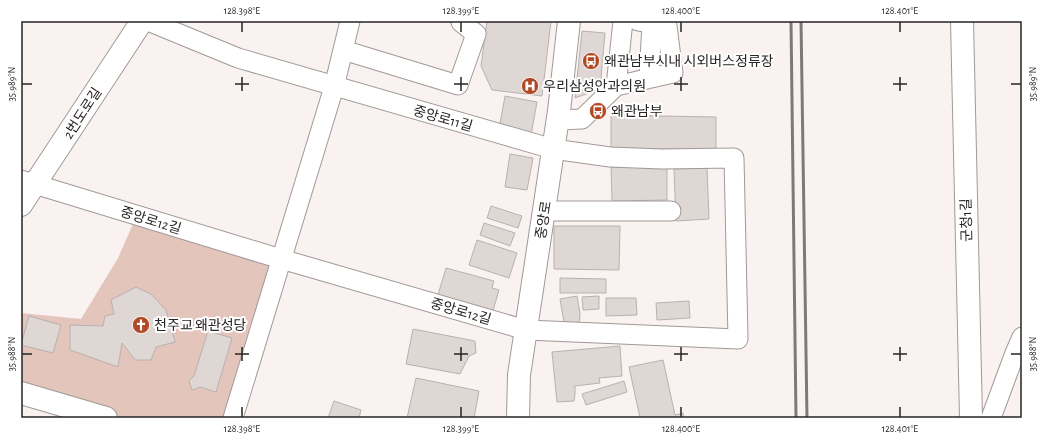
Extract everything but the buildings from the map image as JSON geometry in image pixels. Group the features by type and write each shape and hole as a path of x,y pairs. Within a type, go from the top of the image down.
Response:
{"street":[{"name":"2번도로길","path":"21,205 28,182 142,21"},
{"name":"중앙로11길","path":"148,21 238,58 334,87 553,149 610,157 662,159 734,158 738,339 526,330"},
{"path":"233,418 334,87 350,21"},
{"path":"343,50 458,85 476,34 461,22 462,21"},
{"name":"중앙로","path":"518,418 519,375 558,120 569,21"},
{"path":"616,86 623,21"},
{"name":"군청1길","path":"962,21 971,418"},
{"path":"558,120 582,119 616,86 673,73 667,26 645,22"},
{"name":"중앙로12길","path":"28,182 281,259 526,330"},
{"path":"544,211 671,211"},
{"path":"991,418 1022,337"},
{"path":"21,393 106,418"}],"shaded area":[{"path":"137,215 281,259 233,418 106,418 21,393 21,313 81,319 118,258"}],"railway":[{"path":"791,21 796,418"},
{"path":"801,21 807,418"}],"place":[{"name":"왜관남부시내 시외버스정류장","path":"591,61"},
{"name":"우리삼성안과의원","path":"530,86"},
{"name":"왜관남부","path":"598,111"},
{"name":"천주교 왜관성당","path":"141,325"}]}
